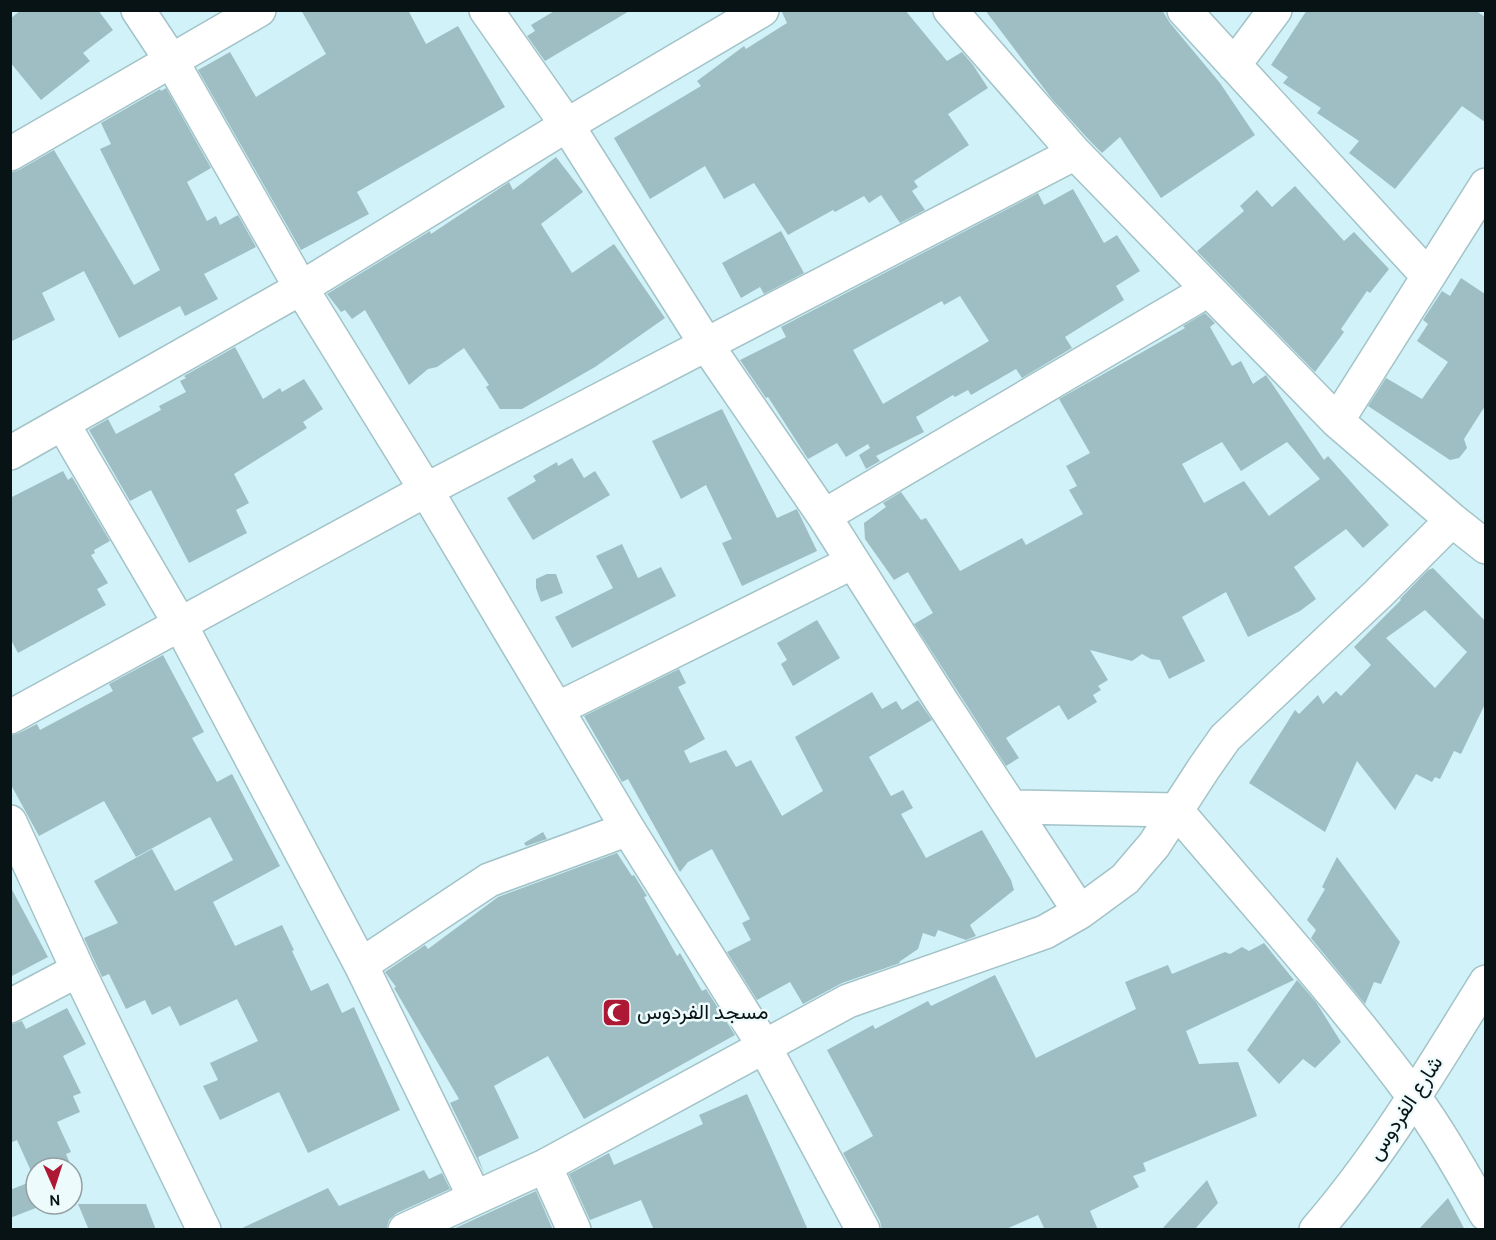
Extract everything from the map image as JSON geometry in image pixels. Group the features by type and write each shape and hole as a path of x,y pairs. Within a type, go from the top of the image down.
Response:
{"street":[{"path":"138,10 171,60 301,288 426,490 628,829 764,1046 863,1230"},
{"path":"10,154 259,10"},
{"path":"486,10 567,125 705,344 824,516 1080,912"},
{"path":"10,453 301,288 567,125 762,10"},
{"path":"950,10 1075,153 1337,421 1485,547"},
{"path":"1184,10 1428,276"},
{"path":"1234,65 1275,10"},
{"path":"10,717 426,490 1075,153"},
{"path":"1337,421 1485,184"},
{"path":"824,516 1208,290"},
{"path":"63,424 180,624 361,965 475,1198"},
{"path":"405,1230 545,1166 848,1002 1045,932 1080,912 1125,879 1154,846 1225,738 1378,594 1452,520"},
{"path":"557,708 853,562"},
{"path":"1011,807 1176,810 1368,1037 1438,1133 1485,1214"},
{"path":"10,822 78,970 204,1230"},
{"path":"361,965 489,880 628,829"},
{"path":"10,1006 78,970"},
{"name":"شارع الفردوس","path":"1316,1230 1364,1171 1414,1098 1485,982"},
{"path":"545,1166 574,1230"}],"building":[{"path":"21,10 98,10 113,30 83,53 90,61 41,100 10,62 10,19"},
{"path":"301,10 408,10 426,44 458,26 505,107 357,192 369,214 301,250 198,70 230,52 256,97 326,54"},
{"path":"556,10 631,10 545,61 527,36 535,31 531,25"},
{"path":"781,10 905,10 947,61 962,52 973,65 988,88 948,114 969,145 914,181 918,187 912,191 925,210 900,223 881,195 869,203 864,196 788,235 754,183 724,199 705,166 650,199 614,138 701,86 697,81 744,46 746,49 787,23"},
{"path":"985,10 1162,10 1170,23 1220,83 1255,135 1161,198 1120,137 1102,153 1089,140 1052,99"},
{"path":"1307,10 1475,10 1485,17 1485,122 1462,106 1395,189 1349,153 1359,141 1317,113 1321,108 1283,83 1288,77 1271,65"},
{"path":"166,88 211,168 187,182 207,221 216,216 220,225 238,215 256,247 204,274 218,299 185,316 180,306 119,338 84,271 42,293 55,320 10,342 10,173 54,150 134,285 160,270 100,149 111,144 101,123 160,89 161,91"},
{"path":"556,157 583,192 541,224 572,273 614,244 665,318 595,367 522,409 500,409 486,387 489,385 464,348 437,367 428,369 409,385 365,310 352,319 345,310 341,312 327,294 430,231 431,234 509,182 513,190"},
{"path":"1295,186 1344,241 1354,232 1389,269 1370,293 1367,291 1341,329 1344,332 1315,372 1197,251 1244,211 1240,206 1257,190 1272,207"},
{"path":"1073,189 1104,243 1117,235 1140,271 1116,286 1124,300 1065,337 1072,348 1022,378 1016,369 971,395 968,390 955,397 953,395 916,417 924,432 876,456 880,461 866,469 859,455 870,448 868,444 846,457 837,443 808,459 768,397 766,398 740,360 786,337 781,327 1038,193 1044,205","holes":["960,296 989,341 883,404 853,350 942,301 944,305"]},
{"path":"781,231 804,273 764,294 760,287 741,298 722,263"},
{"path":"1461,278 1485,294 1485,406 1464,439 1467,448 1459,458 1450,460 1368,406 1386,378 1422,399 1448,362 1417,341 1428,324 1423,320 1442,291 1450,296"},
{"path":"1205,313 1215,323 1210,327 1232,366 1241,361 1253,384 1266,375 1324,460 1328,456 1389,525 1363,548 1346,529 1294,567 1316,599 1300,611 1248,637 1226,592 1182,617 1205,661 1169,679 1160,660 1151,659 1142,654 1132,661 1090,650 1108,680 1098,686 1101,690 1093,695 1097,702 1068,720 1059,705 1006,738 1019,758 1006,766 914,624 933,613 908,572 894,580 865,539 864,523 886,507 883,503 901,492 921,520 926,518 960,571 1022,538 1026,545 1083,514 1069,490 1077,486 1066,466 1090,453 1059,399 1185,328 1183,326","holes":["1222,442 1241,471 1287,442 1320,479 1269,516 1244,481 1204,503 1182,464"]},
{"path":"235,347 263,399 280,388 282,392 304,379 323,409 303,422 307,428 234,474 249,503 236,510 247,533 189,563 151,490 130,501 89,430 108,419 116,434 161,410 159,406 186,392 180,381 186,378 184,376"},
{"path":"722,409 777,518 797,509 817,551 742,586 722,543 732,539 706,485 681,499 652,441"},
{"path":"572,458 584,478 595,471 610,495 533,540 507,498 536,481 533,476 557,462 558,466"},
{"path":"63,471 68,480 72,477 110,541 94,550 95,553 91,555 108,583 97,589 106,605 18,653 10,638 10,498"},
{"path":"622,544 638,578 661,567 676,596 572,648 555,617 613,588 596,556"},
{"path":"1433,568 1485,621 1485,704 1461,754 1454,751 1440,779 1435,777 1432,782 1416,774 1395,810 1357,761 1325,832 1249,783 1295,710 1299,714 1318,695 1323,704 1336,691 1341,696 1371,665 1354,647 1428,570","holes":["1425,610 1467,652 1435,688 1386,638"]},
{"path":"547,574 556,574 563,593 541,602 536,588 536,579"},
{"path":"817,620 840,658 793,686 781,664 787,660 777,643"},
{"path":"163,655 204,732 192,738 217,782 232,774 280,866 213,902 235,946 282,925 311,991 328,983 342,1013 354,1007 400,1110 308,1153 279,1092 220,1120 203,1086 218,1080 210,1063 258,1041 237,999 180,1026 170,1006 152,1015 145,1000 126,1009 109,974 102,977 84,938 118,923 94,881 152,849 175,891 233,860 210,817 136,857 104,801 39,836 10,783 10,736 37,724 40,730 113,691 109,684"},
{"path":"679,669 686,683 678,687 705,739 684,751 690,763 726,750 736,767 751,760 782,816 823,791 795,737 872,692 882,709 896,701 902,710 918,700 932,720 869,757 891,796 903,790 913,808 901,814 926,858 982,830 1011,880 1014,890 970,925 976,936 966,940 938,930 935,937 923,933 918,949 900,963 842,983 803,1004 790,982 757,1000 727,952 751,940 742,923 750,919 712,849 688,862 680,872 628,779 622,782 584,716"},
{"path":"543,832 547,839 526,846 524,843"},
{"path":"617,853 647,896 644,897 677,956 680,953 702,991 706,989 735,1035 584,1119 548,1056 494,1086 519,1138 478,1157 484,1173 450,1103 459,1099 394,988 396,987 385,972 425,945 428,949 498,897"},
{"path":"1337,857 1400,942 1381,984 1374,982 1365,1004 1311,938 1316,930 1307,920 1325,889 1322,887"},
{"path":"10,886 48,957 10,977"},
{"path":"1264,943 1294,980 1186,1031 1199,1064 1238,1062 1257,1116 1143,1163 1146,1171 1133,1176 1139,1187 1090,1211 1098,1230 1045,1230 1038,1215 1004,1230 882,1230 880,1221 843,1153 873,1136 827,1050 873,1025 875,1029 928,1001 931,1006 995,975 1036,1058 1136,1009 1125,982 1168,965 1172,974 1225,952 1230,954 1242,947 1249,951"},
{"path":"1297,980 1316,1002 1341,1042 1315,1068 1303,1059 1279,1084 1247,1050"},
{"path":"67,1008 86,1044 63,1056 81,1093 73,1096 80,1112 57,1122 71,1152 66,1154 67,1156 24,1156 17,1140 10,1143 10,1025 22,1021 26,1029"},
{"path":"747,1094 808,1230 654,1230 641,1200 590,1220 569,1174 609,1153 614,1165 703,1124 699,1115"},
{"path":"424,1170 429,1179 442,1173 450,1189 397,1213 389,1220 386,1230 238,1230 328,1188 339,1206"},
{"path":"1207,1180 1218,1203 1194,1230 1161,1230"},
{"path":"24,1184 24,1213 10,1218 10,1190"},
{"path":"536,1191 553,1230 451,1230"},
{"path":"1448,1198 1465,1230 1418,1230"},
{"path":"84,1204 146,1204 156,1230 89,1230 83,1216"}],"place":[{"name":"مسجد الفردوس","path":"616,1012"}]}
